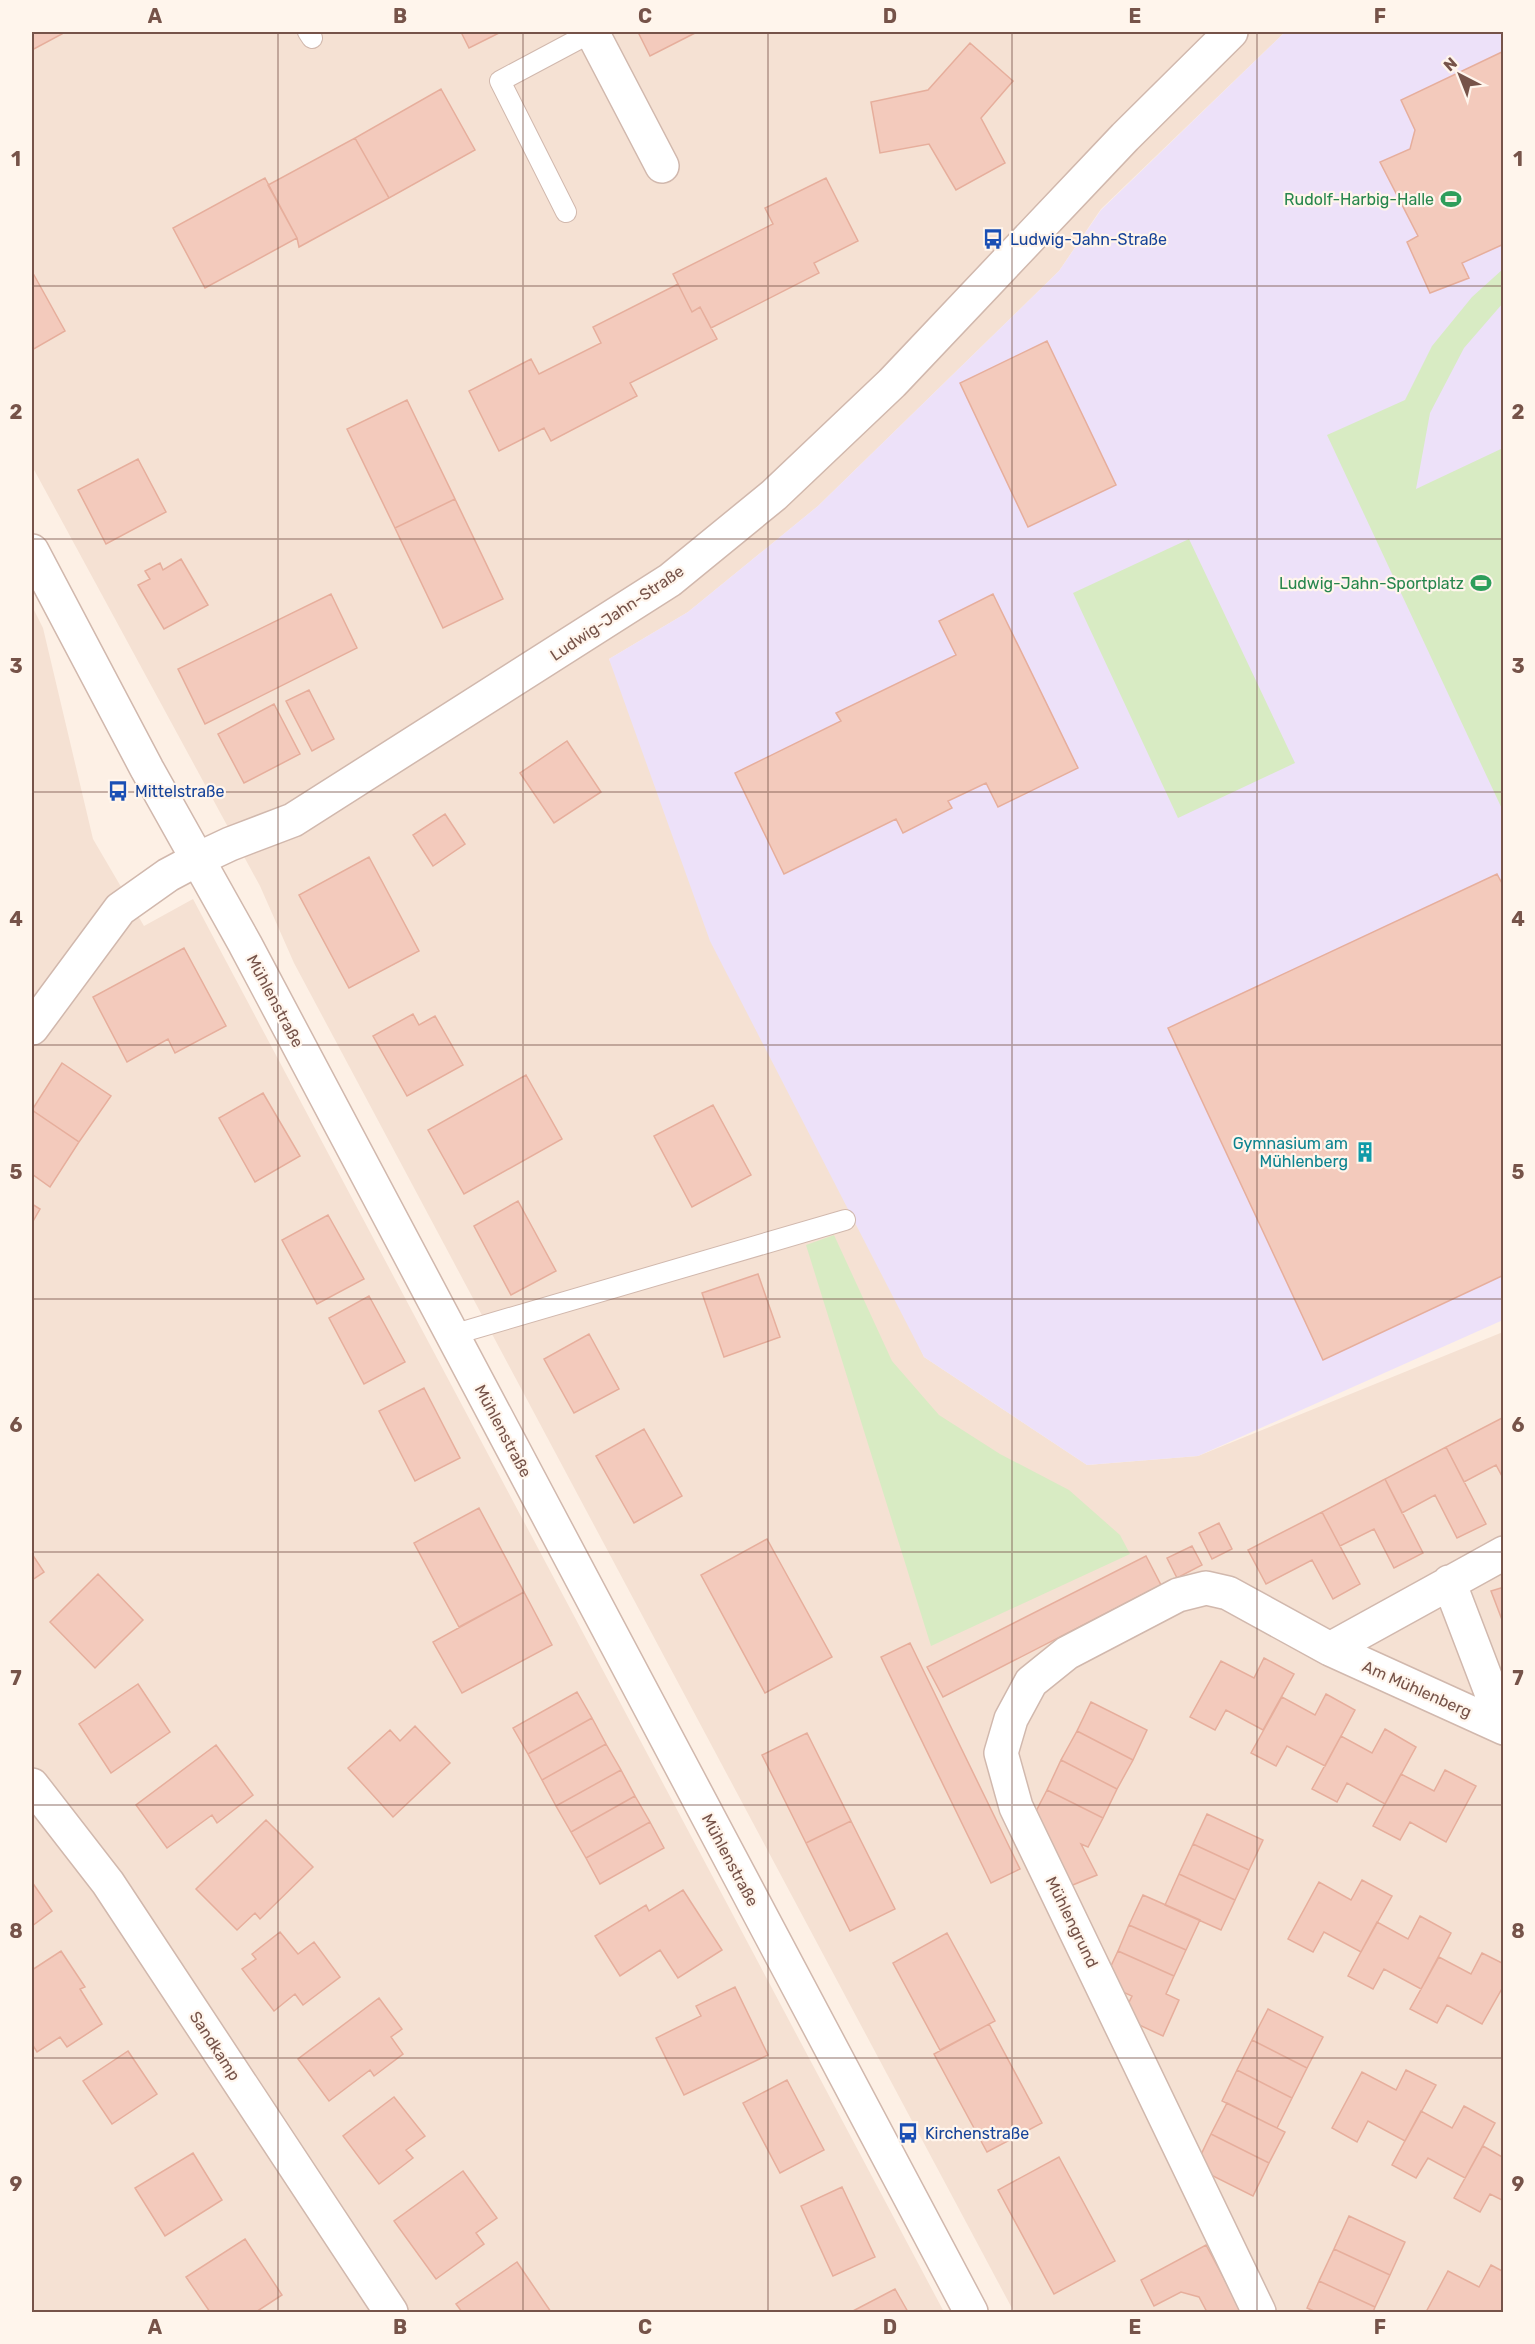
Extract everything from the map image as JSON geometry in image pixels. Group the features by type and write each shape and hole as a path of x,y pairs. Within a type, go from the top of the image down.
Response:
{"street":[{"path":"592,32 662,166"},
{"name":"Ludwig-Jahn-Straße","path":"198,859 293,820 670,580 774,495 892,383 1125,137 1231,32"},
{"name":"Mühlenstraße","path":"36,571 251,954 971,2313"},
{"path":"32,1028 120,909 168,875 198,859"},
{"name":"Am Mühlenberg","path":"1330,1649 1503,1553"},
{"name":"Am Mühlenberg","path":"1449,1582 1503,1727"},
{"name":"Am Mühlenberg","path":"1178,1595 1206,1588 1228,1593 1330,1649 1503,1727"},
{"name":"Mühlengrund","path":"1178,1595 1067,1653 1031,1682 1011,1719 1002,1753 1016,1807 1259,2313"},
{"name":"Sandkamp","path":"32,1785 108,1883 391,2313"}],"lane":[{"path":"566,212 500,81 592,32"},
{"path":"452,1335 845,1220"}],"shaded area":[{"path":"32,32 1285,32 1101,209 1059,271 818,506 688,612 609,659 924,1357 1087,1465 1198,1456 1503,1332 1503,2312 1014,2312 294,963 260,886 32,466"},
{"path":"1285,32 1503,32 1503,1320 1198,1456 1087,1465 924,1357 710,941 609,659 688,612 818,506 1059,271 1101,210"},
{"path":"32,606 43,628 93,839 144,926 193,899 944,2312 32,2312"}],"green space":[{"path":"1503,269 1503,303 1464,348 1430,413 1416,489 1503,448 1503,811 1327,435 1405,400 1432,346 1472,297"},
{"path":"1189,539 1295,763 1178,818 1073,593"},
{"path":"834,1235 892,1361 939,1415 1000,1454 1069,1490 1120,1535 1130,1554 931,1646 806,1245"}],"building":[{"path":"32,32 61,32 62,34 32,50"},
{"path":"461,32 501,32 469,48"},
{"path":"638,32 697,32 650,56"},
{"path":"970,43 1013,81 981,118 1005,163 956,190 929,144 880,153 871,102 928,90"},
{"name":"Rudolf-Harbig-Halle","path":"1504,51 1504,244 1462,263 1469,278 1430,293 1407,242 1418,236 1380,162 1410,149 1415,130 1401,100"},
{"path":"441,89 475,150 389,198 355,138"},
{"path":"355,138 389,198 299,247 297,238 268,185"},
{"path":"265,178 297,238 205,288 173,228"},
{"path":"826,178 858,241 814,263 819,273 711,328 700,307 692,312 673,274 773,224 765,208"},
{"path":"34,275 65,331 32,350 32,276"},
{"path":"678,284 692,312 700,307 717,339 630,383 637,396 551,441 544,428 499,451 469,391 531,359 539,374 601,343 593,327"},
{"path":"1047,341 1116,485 1028,527 960,383"},
{"path":"407,400 455,499 395,528 347,429"},
{"path":"138,459 166,512 106,544 78,490"},
{"path":"455,499 503,599 443,628 395,528"},
{"path":"181,559 208,605 164,629 138,585 150,579 145,571 160,563 163,570"},
{"path":"331,594 357,648 205,724 178,669"},
{"path":"993,594 1078,768 998,807 986,783 948,801 952,808 903,833 896,819 784,874 735,773 841,721 836,713 956,655 939,621"},
{"path":"309,690 334,739 312,751 286,701"},
{"path":"274,704 300,754 244,783 218,734"},
{"path":"567,741 601,792 554,823 520,773"},
{"path":"445,814 465,844 433,866 413,835"},
{"path":"369,857 419,951 349,988 299,895"},
{"name":"Gymnasium am Mühlenberg","path":"1497,874 1504,887 1504,1275 1323,1360 1168,1028"},
{"path":"184,948 226,1026 175,1053 168,1039 127,1062 93,997"},
{"path":"413,1014 419,1025 435,1016 463,1065 407,1096 373,1036"},
{"path":"62,1063 111,1096 79,1142 32,1110"},
{"path":"526,1075 562,1139 464,1194 428,1130"},
{"path":"263,1093 300,1156 255,1182 219,1118"},
{"path":"713,1105 751,1175 692,1207 654,1136"},
{"path":"32,1110 79,1142 50,1187 32,1174"},
{"path":"518,1201 556,1271 511,1295 474,1226"},
{"path":"32,1204 40,1209 32,1223"},
{"path":"328,1215 364,1279 317,1304 282,1240"},
{"path":"758,1274 780,1337 724,1357 702,1293"},
{"path":"369,1296 405,1362 364,1384 329,1318"},
{"path":"589,1334 619,1389 574,1413 544,1359"},
{"path":"424,1388 460,1458 415,1481 379,1411"},
{"path":"1504,1417 1504,1480 1496,1465 1464,1482 1446,1447"},
{"path":"644,1429 682,1496 634,1523 596,1456"},
{"path":"1446,1447 1486,1524 1457,1538 1435,1495 1402,1513 1385,1479"},
{"path":"1385,1479 1423,1553 1394,1568 1374,1529 1340,1546 1322,1512"},
{"path":"479,1508 524,1592 459,1627 414,1543"},
{"path":"1322,1512 1360,1584 1333,1599 1312,1560 1266,1584 1248,1550"},
{"path":"1219,1523 1232,1549 1212,1559 1199,1533"},
{"path":"767,1539 832,1657 765,1693 701,1575"},
{"path":"1192,1546 1202,1565 1177,1578 1167,1558"},
{"path":"32,1554 44,1572 32,1580"},
{"path":"1146,1556 1161,1585 943,1697 927,1667"},
{"path":"98,1574 143,1620 95,1668 50,1622"},
{"path":"1504,1587 1504,1625 1491,1591"},
{"path":"524,1592 552,1645 462,1693 433,1642"},
{"path":"910,1643 1020,1869 991,1883 881,1657"},
{"path":"1264,1658 1294,1674 1263,1730 1226,1710 1215,1730 1190,1717 1221,1661 1254,1678"},
{"path":"138,1684 170,1732 111,1773 79,1724"},
{"path":"577,1692 592,1718 528,1754 513,1728"},
{"path":"1326,1694 1355,1710 1325,1766 1287,1746 1276,1766 1251,1753 1282,1697 1315,1715"},
{"path":"1091,1702 1147,1730 1133,1760 1077,1731"},
{"path":"592,1718 606,1744 542,1780 528,1754"},
{"path":"415,1726 450,1763 393,1817 348,1768 390,1730 400,1741"},
{"path":"1385,1729 1416,1747 1385,1804 1347,1783 1337,1802 1312,1789 1341,1736 1372,1753"},
{"path":"1077,1731 1133,1760 1117,1789 1061,1760"},
{"path":"807,1733 851,1821 806,1843 762,1755"},
{"path":"606,1744 621,1770 556,1806 542,1780"},
{"path":"216,1745 253,1795 217,1823 212,1815 167,1848 136,1805"},
{"path":"1061,1760 1117,1789 1103,1818 1047,1790"},
{"path":"621,1770 635,1796 571,1832 556,1806"},
{"path":"1445,1770 1476,1786 1446,1842 1410,1822 1400,1840 1373,1826 1401,1774 1434,1791"},
{"path":"1047,1790 1103,1818 1088,1847 1081,1844 1097,1875 1063,1889 1032,1819"},
{"path":"635,1796 650,1822 586,1858 571,1832"},
{"path":"1207,1814 1263,1840 1249,1870 1193,1844"},
{"path":"266,1820 313,1867 260,1919 255,1913 237,1930 196,1889"},
{"path":"851,1821 895,1909 850,1931 806,1843"},
{"path":"650,1822 664,1848 600,1884 586,1858"},
{"path":"1193,1844 1249,1870 1235,1900 1179,1874"},
{"path":"1179,1874 1235,1900 1221,1930 1165,1905"},
{"path":"1362,1880 1392,1896 1361,1952 1324,1932 1313,1952 1288,1939 1319,1882 1351,1900"},
{"path":"32,1882 52,1911 32,1926"},
{"path":"683,1890 722,1950 678,1978 660,1950 620,1976 595,1936 646,1905 649,1911"},
{"path":"1143,1895 1200,1920 1186,1950 1129,1925"},
{"path":"1420,1916 1451,1933 1421,1989 1384,1969 1373,1989 1348,1976 1377,1922 1408,1939"},
{"path":"1129,1925 1186,1950 1174,1976 1118,1951"},
{"path":"280,1932 298,1954 314,1942 340,1977 303,2005 295,1994 274,2011 242,1969 256,1959 252,1954"},
{"path":"947,1933 995,2021 940,2050 893,1963"},
{"path":"61,1951 85,1987 80,1989 102,2024 67,2047 60,2037 37,2052 32,2044 32,1970"},
{"path":"1118,1951 1174,1976 1166,1994 1179,2000 1163,2036 1122,2017 1132,1996 1103,1983"},
{"path":"1482,1953 1504,1964 1504,1985 1482,2024 1447,2005 1437,2023 1410,2009 1439,1957 1471,1974"},
{"path":"735,1987 768,2055 684,2095 656,2038 701,2016 696,2006"},
{"path":"379,1998 402,2029 391,2037 403,2054 374,2076 370,2070 329,2101 298,2059"},
{"path":"1268,2009 1323,2037 1307,2068 1252,2040"},
{"path":"989,2024 1042,2123 987,2152 934,2054"},
{"path":"1252,2040 1307,2068 1292,2098 1237,2070"},
{"path":"128,2051 157,2094 112,2124 83,2081"},
{"path":"1237,2070 1292,2098 1277,2128 1222,2101"},
{"path":"1406,2070 1436,2085 1405,2141 1368,2121 1357,2142 1332,2128 1362,2072 1396,2090"},
{"path":"787,2080 824,2150 780,2173 743,2103"},
{"path":"394,2097 425,2136 406,2150 413,2158 379,2184 343,2136"},
{"path":"1227,2103 1285,2132 1269,2163 1211,2134"},
{"path":"1464,2106 1495,2123 1465,2178 1428,2158 1416,2178 1392,2165 1421,2111 1452,2128"},
{"path":"1211,2134 1269,2163 1253,2196 1195,2167"},
{"path":"1483,2146 1504,2158 1504,2201 1490,2194 1480,2212 1454,2198"},
{"path":"193,2153 222,2200 165,2236 135,2188"},
{"path":"1059,2157 1115,2261 1054,2294 998,2190"},
{"path":"463,2171 497,2218 476,2233 484,2244 436,2279 394,2221"},
{"path":"842,2187 875,2257 833,2276 801,2206"},
{"path":"1349,2216 1405,2242 1390,2275 1334,2249"},
{"path":"245,2239 282,2295 256,2312 210,2312 186,2277"},
{"path":"1206,2245 1241,2310 1207,2312 1199,2297 1181,2292 1154,2306 1141,2280"},
{"path":"1334,2249 1390,2275 1375,2307 1319,2281"},
{"path":"517,2262 551,2312 462,2312 456,2304"},
{"path":"1491,2265 1504,2272 1504,2312 1426,2312 1448,2271 1479,2287"},
{"path":"1319,2281 1375,2307 1373,2312 1316,2312 1307,2308"},
{"path":"895,2289 908,2312 851,2312"}],"place":[{"name":"Rudolf-Harbig-Halle","path":"1451,199"},
{"name":"Ludwig-Jahn-Straße","path":"993,239"},
{"name":"Ludwig-Jahn-Sportplatz","path":"1481,583"},
{"name":"Mittelstraße","path":"118,791"},
{"name":"Gymnasium am Mühlenberg","path":"1365,1152"},
{"name":"Kirchenstraße","path":"908,2133"}]}
